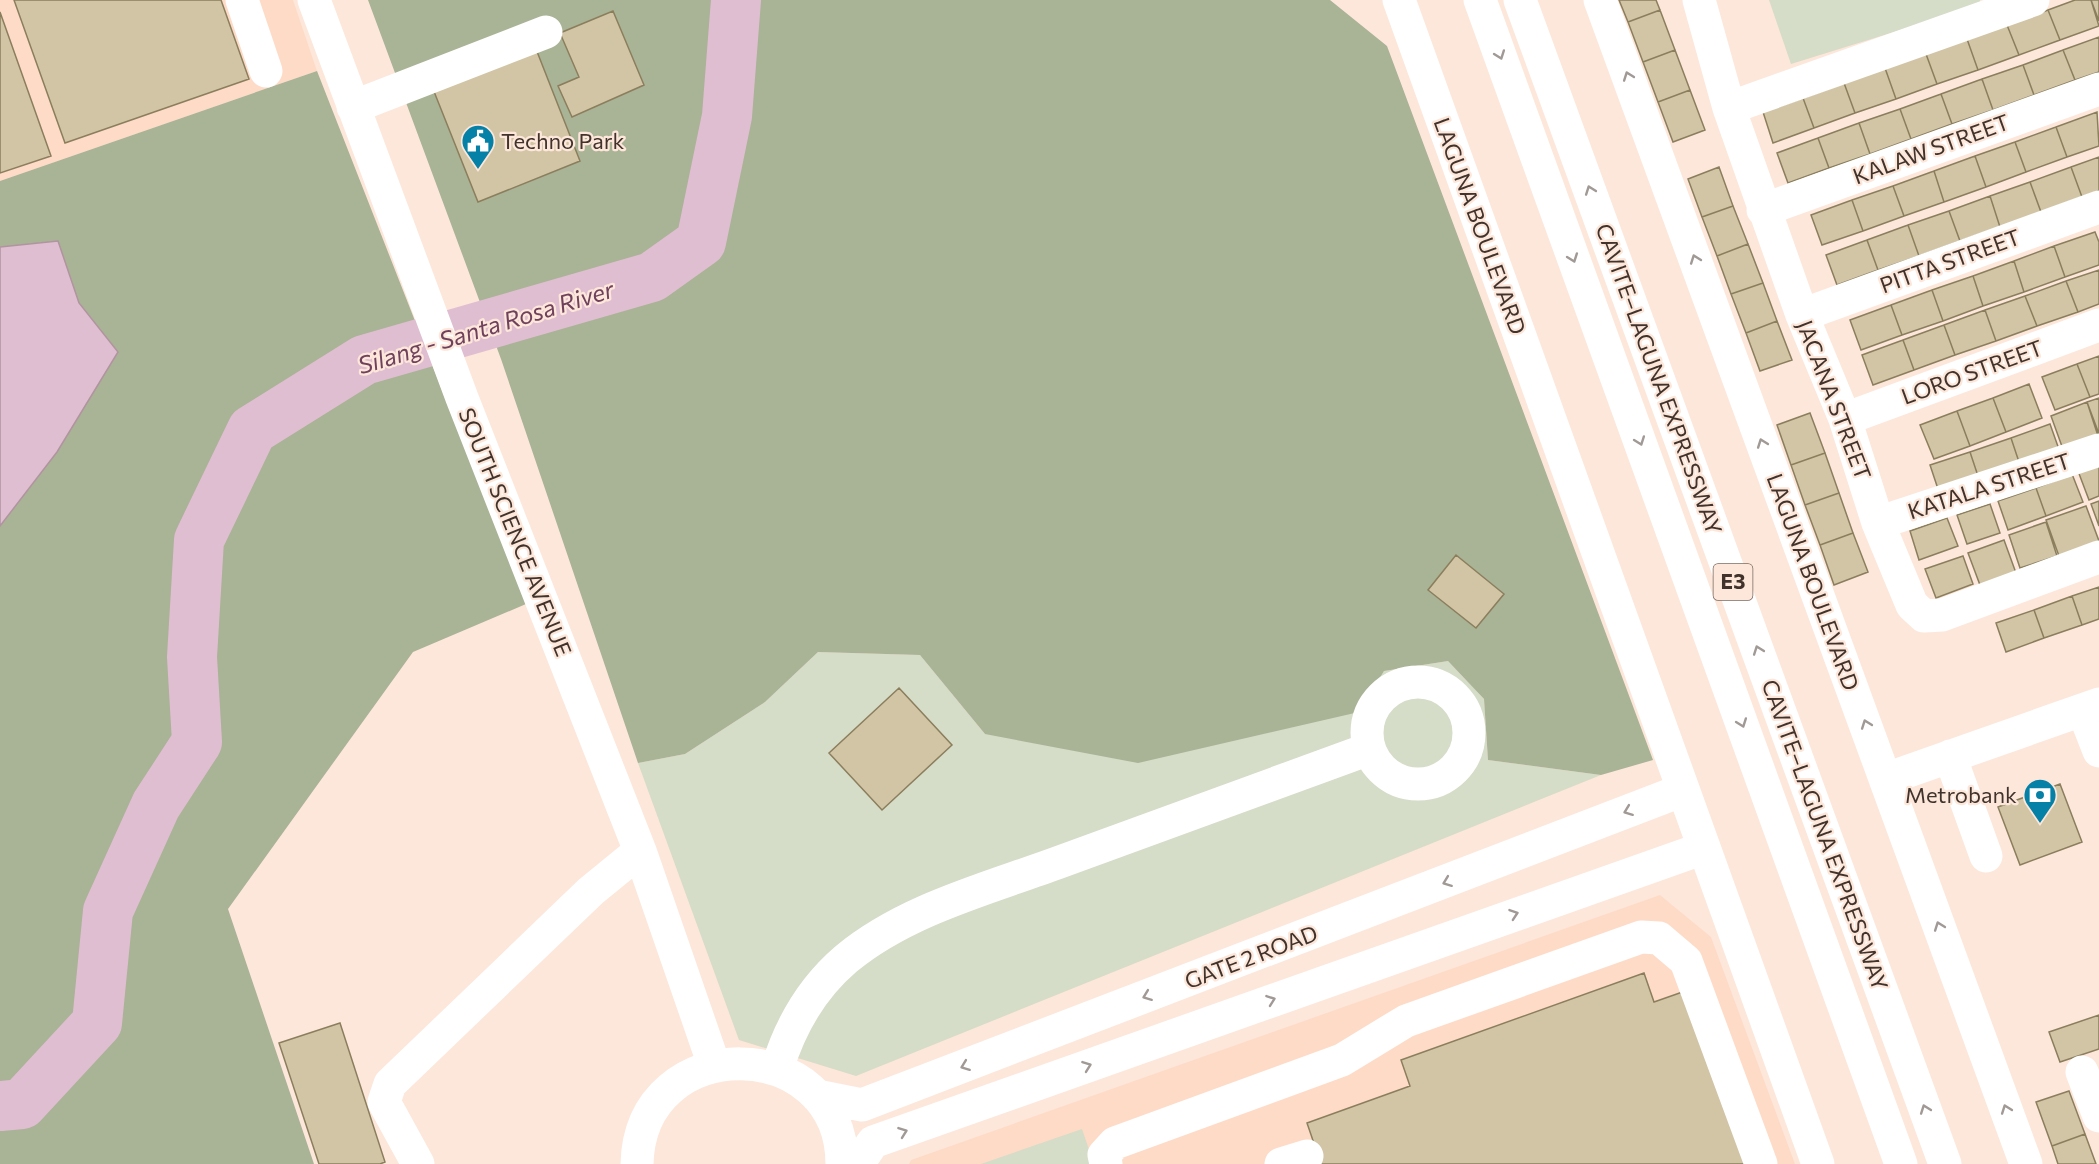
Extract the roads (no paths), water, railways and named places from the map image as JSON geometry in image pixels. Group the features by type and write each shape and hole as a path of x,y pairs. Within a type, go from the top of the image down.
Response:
{"main road":[{"path":"242,0 266,71"},
{"name":"SOUTH SCIENCE AVENUE","path":"315,0 401,239 640,851 714,1065"},
{"name":"CAVITE–LAGUNA EXPRESSWAY","path":"1480,0 1901,1164"},
{"name":"CAVITE–LAGUNA EXPRESSWAY","path":"1520,0 1945,1164"},
{"name":"LAGUNA BOULEVARD","path":"1600,0 2026,1164"},
{"name":"JACANA STREET","path":"1699,0 1729,108 1763,210 1802,315 1845,419 1878,523 1912,605 1924,616 1942,615 2099,557"},
{"path":"1729,108 1995,7 2032,0"},
{"name":"LAGUNA BOULEVARD","path":"1394,5 1818,1164"},
{"path":"353,107 546,32"},
{"name":"KALAW STREET","path":"1763,210 2099,89"},
{"name":"PITTA STREET","path":"1802,315 2099,207"},
{"path":"1595,318 1631,304"},
{"name":"LORO STREET","path":"1845,419 2099,325"},
{"name":"KATALA STREET","path":"1878,523 2099,450"},
{"path":"1886,779 2091,707 2099,752"},
{"path":"777,1069 795,1024 825,979 867,944 896,927 969,895 1369,749"},
{"path":"1950,756 1986,856"},
{"name":"GATE 2 ROAD","path":"817,1096 862,1105 1683,790"},
{"name":"GATE 2 ROAD","path":"858,1164 873,1142 1704,848"},
{"path":"418,1164 384,1102 390,1084 591,891 640,851"},
{"path":"1106,1164 1104,1155 1115,1143 1342,1060 1406,1021 1641,937 1659,938 1686,961 1761,1164"},
{"path":"637,1164 645,1125 662,1098 685,1078 714,1065 746,1062 777,1069 792,1076 817,1096 835,1125 842,1164"},
{"path":"2082,1072 2099,1116"}],"waterway":[{"name":"Silang - Santa Rosa River","path":"0,1106 22,1104 97,1023 108,911 156,805 197,742 192,657 199,540 252,430 364,360 652,277 701,242 727,116 736,0"}],"place":[{"name":"Techno Park","path":"478,170"},
{"name":"Metrobank","path":"2040,824"}]}
